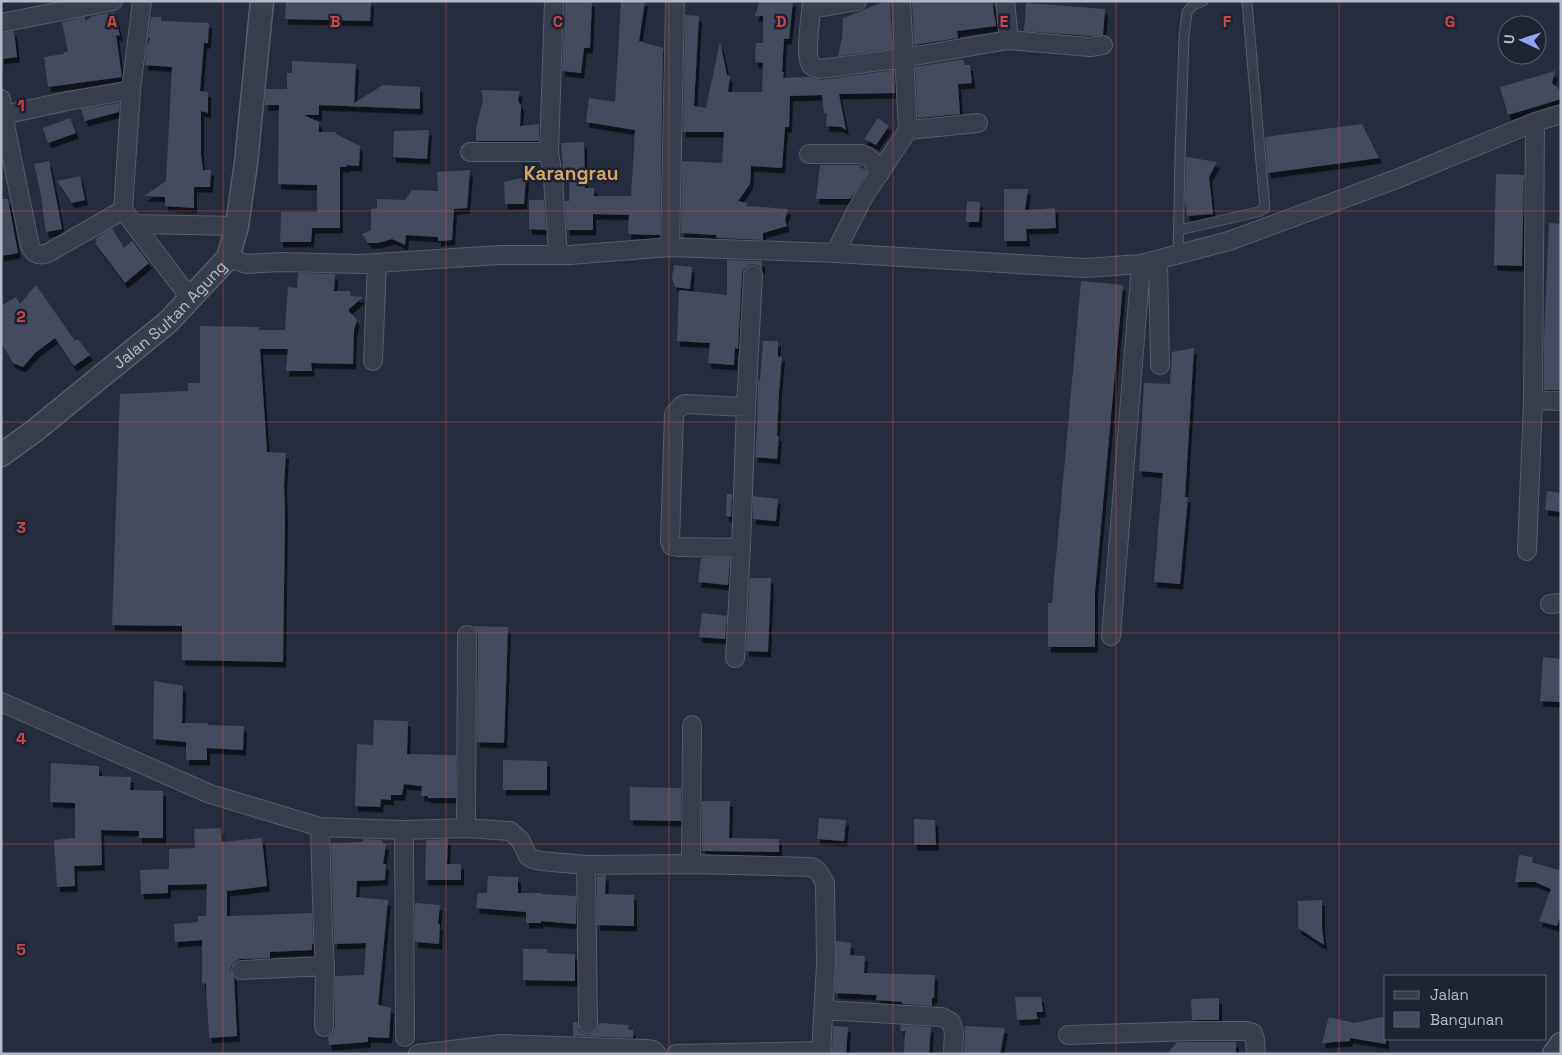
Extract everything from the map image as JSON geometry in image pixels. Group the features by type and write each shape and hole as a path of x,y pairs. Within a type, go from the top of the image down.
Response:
{"street":[{"path":"1,24 113,1"},
{"path":"142,1 130,90 128,217 191,299"},
{"name":"Jalan Sultan Agung","path":"1,455 33,432 168,322 228,258 237,226 246,163 262,1"},
{"path":"554,1 549,152 553,177 558,255"},
{"path":"670,247 675,1"},
{"path":"857,1 812,5 809,62 813,67 820,69 904,58 1009,40 1081,47 1102,45"},
{"path":"835,254 864,196 908,130 901,1"},
{"path":"1005,1 1009,40"},
{"path":"130,90 68,101 2,107 30,246 33,252 37,255 48,253 128,217 237,226"},
{"path":"228,258 247,264 281,262 377,263 500,255 558,255 670,247 754,263 835,254 1085,268 1150,262 1228,241 1328,205 1535,122 1561,114"},
{"path":"1527,551 1533,400 1535,122"},
{"path":"908,130 978,124"},
{"path":"470,152 549,152"},
{"path":"809,154 861,154 868,156 873,161 879,175"},
{"path":"1150,262 1160,365"},
{"path":"1111,636 1150,262"},
{"path":"373,361 377,263"},
{"path":"735,658 754,263"},
{"path":"1533,400 1561,401"},
{"path":"741,548 672,546 670,541 674,414 685,404 746,407"},
{"path":"466,828 467,635"},
{"path":"1,702 210,794 320,828 404,830 466,828 510,830 520,840 528,856 541,861 586,865 804,866 812,867 818,871 824,883 826,964 821,1052 676,1054"},
{"path":"691,864 692,725"},
{"path":"320,828 325,966 324,1027"},
{"path":"404,830 405,1037"},
{"path":"586,865 588,1024"},
{"path":"241,970 325,966"},
{"path":"824,1010 942,1018 951,1022 954,1032 953,1054"},
{"path":"1068,1035 1194,1030 1247,1031 1253,1033 1256,1054"},
{"path":"1554,1054 1561,1044"},
{"path":"418,1054 501,1049 646,1049 653,1050 657,1054"}],"lane":[{"path":"1178,255 1184,37 1187,12 1193,5 1203,1"},
{"path":"1179,230 1258,212 1265,208 1248,2 1246,1"}],"building":[{"path":"286,1 371,1 370,21 285,19"},
{"path":"565,1 592,1 590,48 584,48 581,73 562,71"},
{"path":"621,1 645,1 639,41 663,48 660,235 628,234 629,215 593,214 593,230 567,230 565,201 569,201 570,170 563,170 561,143 584,142 585,188 594,188 594,196 631,196 635,130 586,122 589,98 615,102"},
{"path":"760,1 793,1 789,39 784,39 783,78 809,77 821,80 894,70 895,93 839,94 846,130 841,127 826,126 827,114 824,113 822,95 790,96 789,127 785,127 782,168 751,166 750,184 738,201 747,203 746,206 788,209 785,220 787,226 763,233 763,240 717,238 716,235 681,233 682,161 722,163 724,132 683,132 685,15 699,16 694,106 706,108 720,42 727,75 730,76 728,92 762,92 763,63 755,62 756,43 763,43 763,16 755,16"},
{"path":"890,1 893,49 838,56 842,38 843,18"},
{"path":"912,1 992,1 996,26 957,31 958,38 914,45"},
{"path":"1026,3 1105,9 1103,35 1090,36 1024,31"},
{"path":"114,12 120,36 116,35 122,77 48,87 44,57 68,52 62,22 85,17 85,21 93,16"},
{"path":"151,17 161,17 161,21 209,23 208,43 204,43 200,91 208,92 208,113 201,111 201,155 203,170 211,170 210,187 194,187 194,208 165,206 165,197 144,196 166,181 172,67 145,65 147,45 151,38 148,38"},
{"path":"14,31 17,57 1,59 1,33"},
{"path":"963,59 965,65 970,65 972,83 958,84 960,114 918,118 915,67"},
{"path":"292,61 356,64 354,103 383,85 420,87 420,109 319,105 319,115 304,115 319,122 319,132 335,132 360,146 359,166 346,165 347,167 340,167 340,228 312,228 311,242 280,242 281,212 317,212 317,185 278,184 279,105 265,105 266,89 287,89 287,73 292,73"},
{"path":"1555,71 1552,83 1561,91 1561,99 1508,115 1500,87"},
{"path":"481,90 520,91 518,100 521,106 520,126 539,124 539,141 476,141 476,129 483,100"},
{"path":"120,103 119,112 85,121 81,109"},
{"path":"70,118 76,133 48,143 43,128"},
{"path":"878,118 889,126 876,145 864,139"},
{"path":"1362,124 1379,158 1268,173 1265,137"},
{"path":"429,130 427,159 393,157 394,131"},
{"path":"1186,157 1217,162 1209,177 1213,214 1187,216 1185,199"},
{"path":"49,161 62,229 46,232 34,164"},
{"path":"820,165 859,165 867,173 850,199 816,199"},
{"path":"470,170 467,208 454,209 452,240 438,241 438,237 406,235 405,245 392,239 378,243 368,243 362,234 371,230 371,209 377,208 377,199 405,200 412,190 438,191 437,172"},
{"path":"1496,174 1524,175 1522,266 1494,265"},
{"path":"80,176 85,200 72,203 57,181"},
{"path":"526,177 524,204 505,204 504,182"},
{"path":"1004,189 1028,189 1025,210 1055,208 1056,228 1026,229 1027,241 1004,241"},
{"path":"1,199 8,199 18,253 1,256"},
{"path":"529,200 544,200 546,230 529,229"},
{"path":"967,201 980,202 979,222 966,222"},
{"path":"1549,223 1561,224 1561,390 1544,390"},
{"path":"112,228 124,248 132,241 149,263 125,283 95,243 97,242 95,239"},
{"path":"727,260 762,261 762,270 754,264 749,265 742,274 738,349 735,348 734,365 708,363 710,343 677,341 679,290 727,295"},
{"path":"674,265 692,267 690,289 675,287 672,278"},
{"path":"298,273 335,274 334,291 350,291 351,296 363,297 348,310 357,320 354,330 353,364 311,363 312,371 286,371 288,349 260,349 267,452 286,453 284,485 283,662 182,660 182,626 112,625 120,394 188,391 188,383 200,383 200,326 259,327 259,330 285,330 288,287 297,288"},
{"path":"1081,281 1123,285 1095,592 1095,647 1048,647 1048,603 1052,603"},
{"path":"36,285 75,341 78,339 90,355 74,366 55,338 35,353 23,367 13,363 1,342 1,306 16,297 20,304"},
{"path":"763,341 778,341 778,357 782,356 777,459 755,457 758,380 760,381"},
{"path":"1194,348 1185,497 1188,497 1180,584 1154,582 1163,473 1139,471 1144,383 1170,384 1172,352"},
{"path":"1547,491 1561,493 1561,512 1545,510"},
{"path":"727,494 732,494 731,517 726,516"},
{"path":"753,496 778,499 776,521 753,519"},
{"path":"701,558 730,558 728,585 698,582"},
{"path":"750,578 771,578 768,652 746,651"},
{"path":"702,613 727,616 725,639 699,637"},
{"path":"473,626 508,627 504,743 477,742 478,635"},
{"path":"1543,657 1561,659 1561,702 1540,701"},
{"path":"154,681 183,686 182,723 244,726 243,750 207,748 207,760 186,760 186,742 153,739"},
{"path":"374,720 408,721 407,754 456,755 456,798 428,798 428,796 421,796 422,786 404,784 402,795 391,795 391,800 381,799 380,807 355,806 357,744 373,745"},
{"path":"503,760 547,761 547,790 503,790"},
{"path":"51,763 99,766 99,776 131,777 130,790 163,791 163,838 139,838 139,831 101,830 102,865 74,866 75,886 57,887 54,840 75,838 75,803 50,802"},
{"path":"630,787 681,788 681,821 630,820"},
{"path":"702,801 730,801 729,838 779,839 779,852 702,851"},
{"path":"819,818 846,820 844,841 817,839"},
{"path":"914,819 935,820 936,845 914,845"},
{"path":"221,828 222,842 262,838 267,886 227,891 227,916 312,913 313,944 312,950 270,952 270,958 240,959 235,961 230,970 234,977 237,1036 209,1038 206,983 202,984 202,940 175,942 174,924 198,922 198,916 206,916 207,884 168,885 168,893 141,894 140,870 169,869 169,849 195,848 194,829"},
{"path":"363,839 380,840 383,841 383,844 386,844 383,864 386,864 385,880 357,881 356,897 388,900 378,1005 391,1008 389,1038 368,1037 368,1042 329,1045 328,1037 333,1033 335,1027 335,976 364,975 366,943 334,944 331,843 363,842"},
{"path":"448,839 447,864 461,864 461,880 425,880 426,840"},
{"path":"1519,855 1533,857 1532,862 1558,870 1561,867 1561,915 1557,926 1539,921 1551,889 1535,882 1515,882"},
{"path":"606,875 605,894 634,895 634,926 597,925 597,876"},
{"path":"488,876 518,877 518,893 576,896 576,924 541,921 541,923 526,923 526,912 476,908 478,893 487,893"},
{"path":"1322,900 1324,945 1298,928 1298,901"},
{"path":"415,903 440,905 438,924 440,924 439,944 415,942"},
{"path":"836,941 851,943 850,955 865,956 864,973 935,975 932,1006 876,1000 877,995 835,993"},
{"path":"523,949 547,949 547,953 575,954 575,981 523,980"},
{"path":"1015,997 1041,997 1043,1012 1036,1012 1038,1019 1017,1020"},
{"path":"1219,998 1219,1020 1192,1020 1191,999"},
{"path":"1384,1016 1384,1040 1386,1040 1386,1044 1350,1038 1350,1041 1322,1043 1329,1017 1354,1023"},
{"path":"573,1022 577,1022 579,1030 588,1035 597,1030 599,1023 629,1025 628,1030 633,1030 633,1038 573,1036"},
{"path":"901,1025 931,1027 929,1054 904,1054 905,1031 900,1031"},
{"path":"833,1026 848,1027 846,1054 832,1054"},
{"path":"965,1026 1005,1028 1000,1054 964,1054"},
{"path":"1177,1042 1236,1042 1236,1054 1167,1054"}],"district":[{"name":"Karangrau","path":"571,173"}]}
